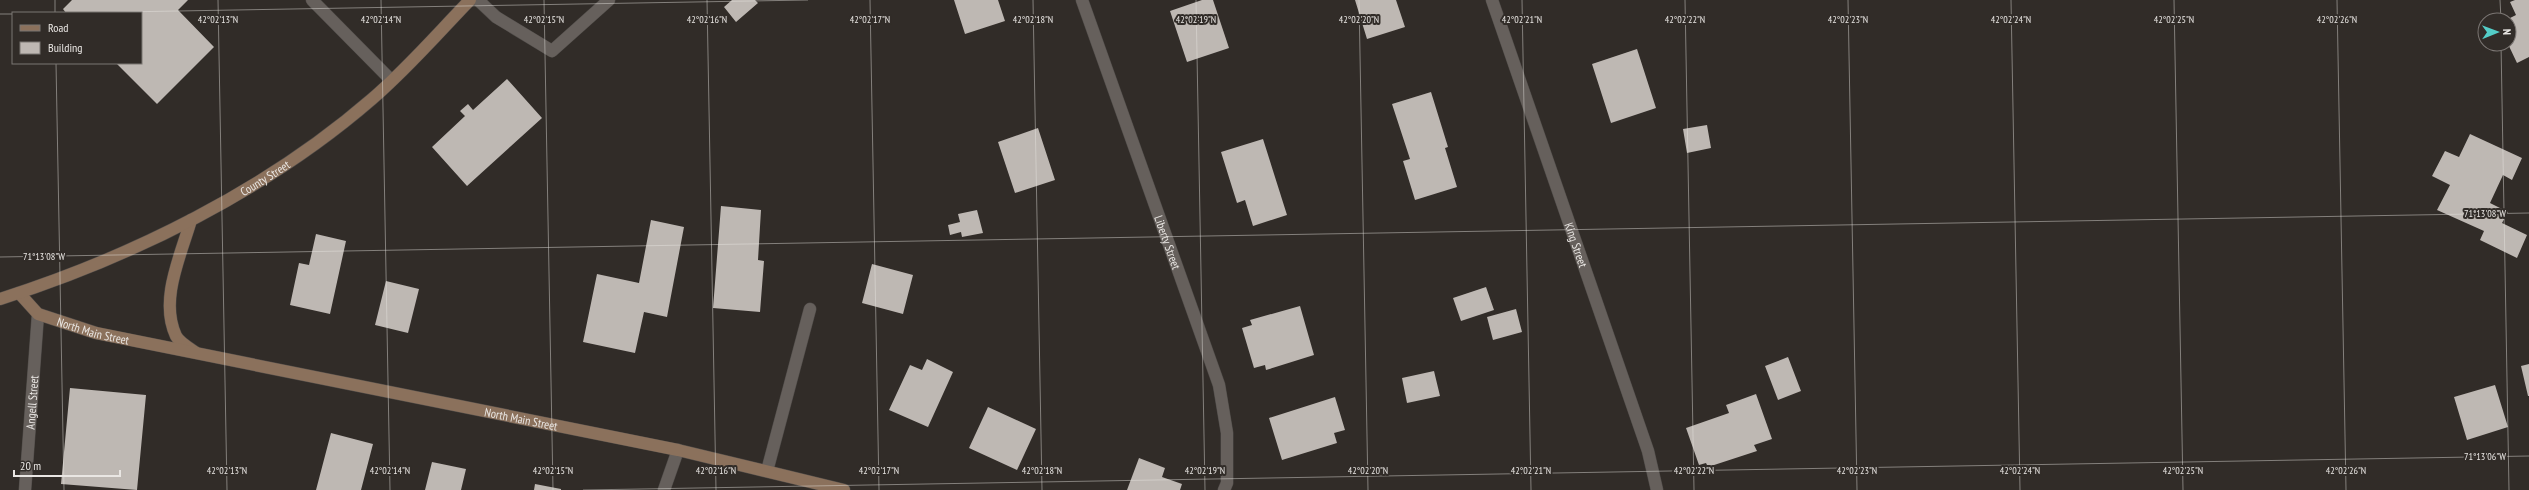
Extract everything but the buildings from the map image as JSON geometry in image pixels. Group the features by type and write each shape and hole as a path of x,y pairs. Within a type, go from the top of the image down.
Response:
{"street":[{"path":"312,0 391,80"},
{"name":"County Street","path":"19,293 137,247 191,220 248,188 303,152 373,99 470,0"},
{"path":"478,0 496,17 552,52 609,0"},
{"name":"Liberty Street","path":"1082,0 1219,385 1227,433 1227,483 1224,490"},
{"name":"King Street","path":"1492,0 1648,451 1657,490"},
{"name":"North Main Street","path":"191,220 172,283 169,311 176,338 197,354"},
{"path":"0,299 19,293"},
{"name":"North Main Street","path":"19,293 38,314 96,333 197,354 321,377 678,450 844,490"},
{"path":"767,471 810,309"},
{"name":"Angell Street","path":"26,490 38,314"},
{"path":"664,490 678,450"}]}
